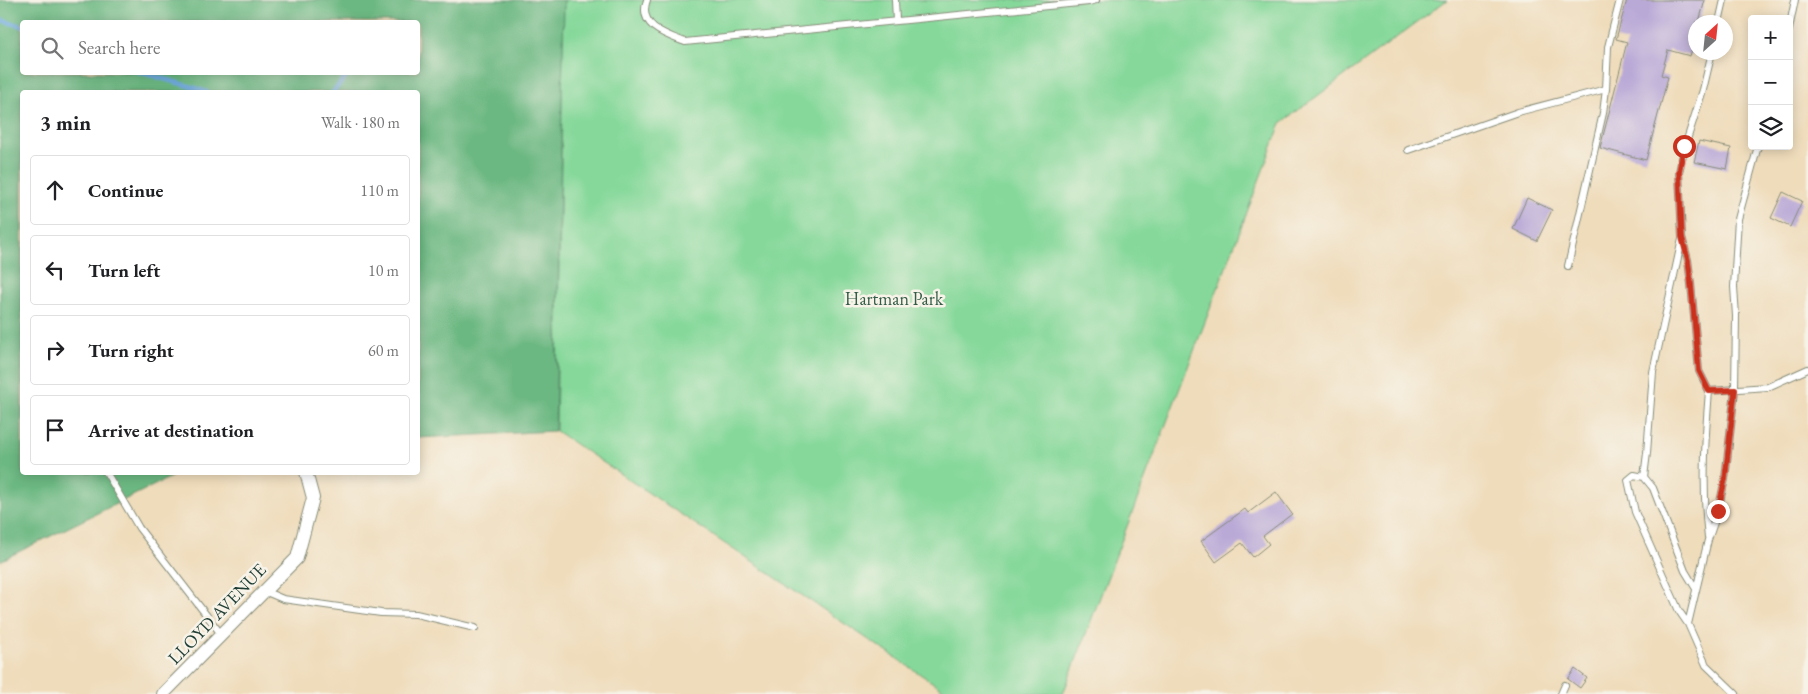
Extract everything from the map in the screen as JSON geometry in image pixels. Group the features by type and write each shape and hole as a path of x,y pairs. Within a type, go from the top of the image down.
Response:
{"street":[{"name":"LLOYD AVENUE","path":"163,694 297,558 313,498 307,475"}],"lane":[{"path":"647,0 644,8 645,17 650,24 658,32 685,42 1096,0"},
{"path":"895,0 896,21"},
{"path":"1568,266 1603,113 1608,48 1620,0"},
{"path":"1721,15 1724,0"},
{"path":"1792,15 1795,0"},
{"path":"1708,540 1705,516 1704,453 1709,391 1699,371 1688,260 1682,237 1679,172 1684,146 1703,90 1710,60"},
{"path":"1408,150 1518,112 1606,89"},
{"path":"1688,624 1725,479 1735,390 1736,316 1734,287 1738,220 1757,150"},
{"path":"1644,477 1653,372 1682,237"},
{"path":"1709,391 1768,387 1808,369"},
{"path":"108,475 139,528 221,634"},
{"path":"1696,589 1685,570 1653,488 1644,477 1634,475 1628,480 1635,512 1679,611 1688,624 1706,665 1736,694"},
{"path":"264,591 283,599 381,613 416,614 475,628"},
{"path":"1561,694 1565,685"}],"green space":[{"path":"0,0 564,0 555,431 420,438 420,90 20,90 20,475 175,475 0,561"},
{"name":"Hartman Park","path":"564,0 1447,0 1281,123 1063,694 950,694 556,431"}],"building":[{"path":"1627,0 1705,0 1701,15 1688,15 1688,55 1668,50 1661,75 1668,77 1646,160 1600,148 1627,42 1616,39"},
{"path":"1699,141 1731,148 1727,169 1694,162"},
{"path":"1783,192 1802,201 1790,227 1771,218"},
{"path":"1527,198 1552,210 1537,241 1513,229"},
{"path":"1276,492 1292,514 1263,536 1269,544 1253,557 1242,543 1216,562 1201,541 1245,509 1248,513"},
{"path":"1575,669 1587,678 1580,688 1568,679"}],"waterway":[{"path":"0,20 20,25"},
{"path":"150,75 202,90"},
{"path":"335,90 347,75"}],"route":[{"path":"1684,146 1679,172 1682,237 1688,260 1699,371 1709,391 1735,390 1725,479 1718,511"}]}
